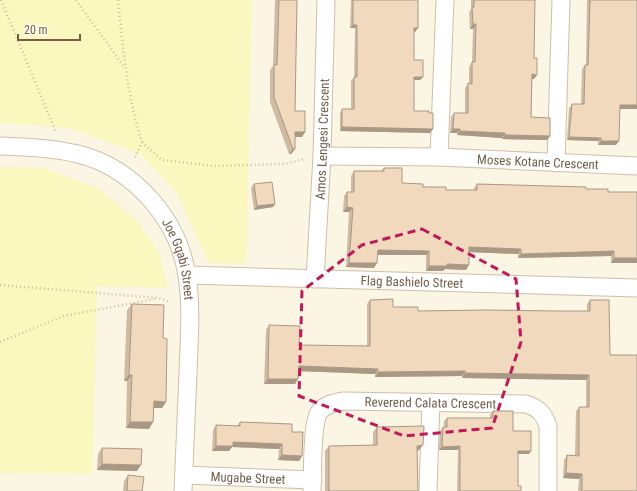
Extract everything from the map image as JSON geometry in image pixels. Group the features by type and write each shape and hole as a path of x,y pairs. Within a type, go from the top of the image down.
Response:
{"street":[{"name":"Amos Lengesi Crescent","path":"315,279 322,156 326,0"},
{"path":"439,157 444,0"},
{"path":"556,163 561,0"},
{"name":"Joe Gqabi Street","path":"0,146 38,147 63,151 94,159 125,176 150,199 164,216 174,235 187,275 190,307 184,483"},
{"name":"Moses Kotane Crescent","path":"322,156 439,157 637,166"},
{"name":"Flag Bashielo Street","path":"187,275 637,288"},
{"name":"Reverend Calata Crescent","path":"312,485 315,422 321,410 327,406 343,401 526,404 540,411 545,416 548,426 548,491"},
{"path":"428,491 431,402"},
{"name":"Mugabe Street","path":"184,483 312,485"}],"path":[{"path":"1,0 63,151"},
{"path":"76,0 124,67"},
{"path":"118,0 124,67 136,123 142,142 162,160 214,166 284,164 322,156"},
{"path":"125,176 142,142"},
{"path":"0,285 159,298 190,307"},
{"path":"0,342 64,316 159,298"}],"highlighted area":[{"path":"422,229 516,279 521,342 492,428 404,436 299,396 302,291 362,245"}],"sand":[{"path":"0,0 252,0 246,263 209,263 176,192 141,154 70,128 0,123"},
{"path":"0,167 44,168 100,189 137,221 159,252 168,288 97,286 92,474 0,473"}],"building":[{"path":"279,0 297,0 295,111 305,111 305,132 295,132 295,149 293,149 274,97 274,65 277,65"},
{"path":"353,0 418,0 418,28 414,28 414,60 423,60 423,77 414,77 414,111 429,111 429,113 433,113 433,129 342,127 342,109 354,109 354,77 357,77 357,25 353,25"},
{"path":"474,0 535,0 534,58 537,58 537,75 532,74 531,117 550,118 550,136 505,135 505,133 460,131 460,129 453,129 454,113 468,113 468,83 472,84 472,62 475,62 476,24 473,24 472,7 474,7"},
{"path":"590,0 637,0 637,105 620,105 619,141 601,141 601,138 569,137 572,104 584,104 585,65 588,65"},
{"path":"384,168 402,168 402,183 423,184 423,187 446,187 446,190 477,190 477,184 586,187 586,189 608,189 608,192 637,192 637,258 614,258 614,251 521,254 521,249 469,247 469,265 447,264 447,266 429,266 429,251 378,250 377,263 349,263 353,208 347,207 347,192 354,192 354,171 384,171"},
{"path":"272,182 275,204 257,206 254,184"},
{"path":"393,299 393,307 418,307 418,311 590,311 590,300 609,300 610,355 637,355 637,491 582,491 582,474 566,473 567,455 579,456 579,407 589,407 589,375 465,373 465,371 378,372 378,369 299,366 298,379 268,379 269,325 300,326 299,345 370,346 370,300"},
{"path":"132,304 164,305 163,338 167,339 166,402 154,401 153,422 130,422 132,375 129,375"},
{"path":"493,411 513,411 513,431 531,431 531,451 518,451 518,486 521,486 521,491 460,491 460,446 442,447 443,427 447,427 447,418 493,418"},
{"path":"240,422 292,424 292,432 303,432 302,456 282,455 282,444 233,442 233,446 216,446 216,425 240,426"},
{"path":"424,426 423,445 417,446 418,491 329,491 329,446 377,445 377,427"},
{"path":"102,448 142,449 141,465 102,464"},
{"path":"128,475 144,477 142,491 127,491"}]}
